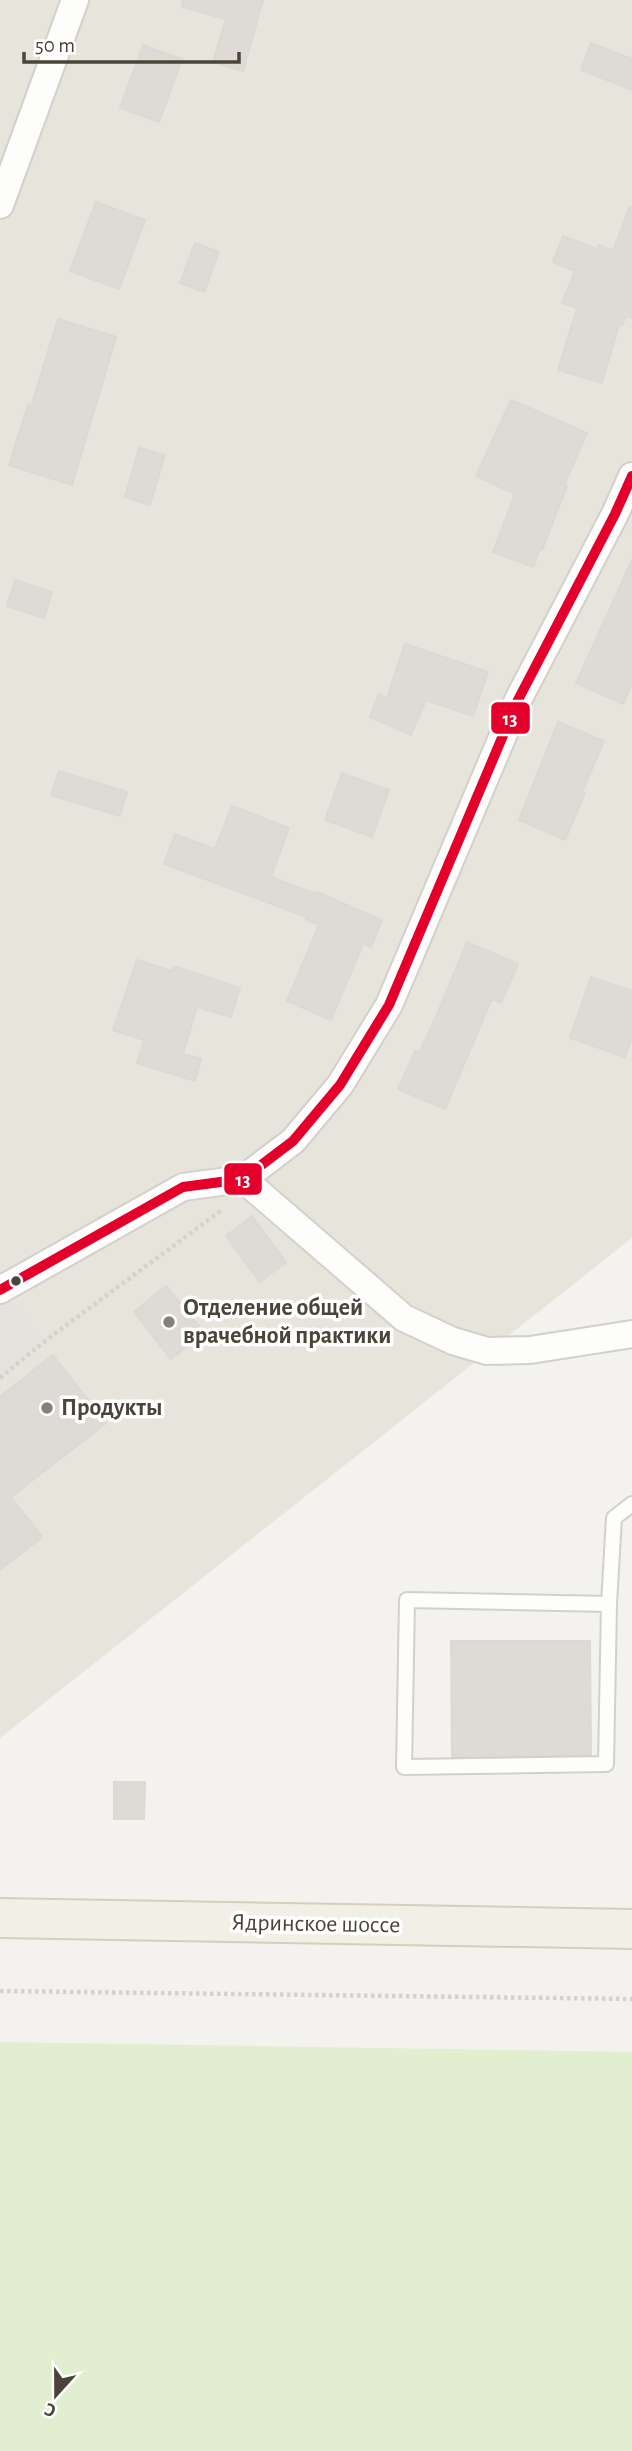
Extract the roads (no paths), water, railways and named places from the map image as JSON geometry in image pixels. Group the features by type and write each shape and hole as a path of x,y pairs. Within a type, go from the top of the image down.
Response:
{"main road":[{"name":"Ядринское шоссе","path":"0,1918 632,1929"}],"street":[{"path":"0,205 75,0"},
{"path":"0,1290 183,1187 243,1180 293,1141 332,1094 389,1006 518,700 632,476"},
{"path":"243,1180 404,1318 453,1341 487,1351 509,1351 632,1334"}],"lane":[{"path":"609,1604 407,1600 404,1767 606,1764 609,1604 614,1518 632,1504"}],"place":[{"name":"Отделение общей врачебной практики","path":"169,1322"},
{"name":"Продукты","path":"47,1408"}]}
